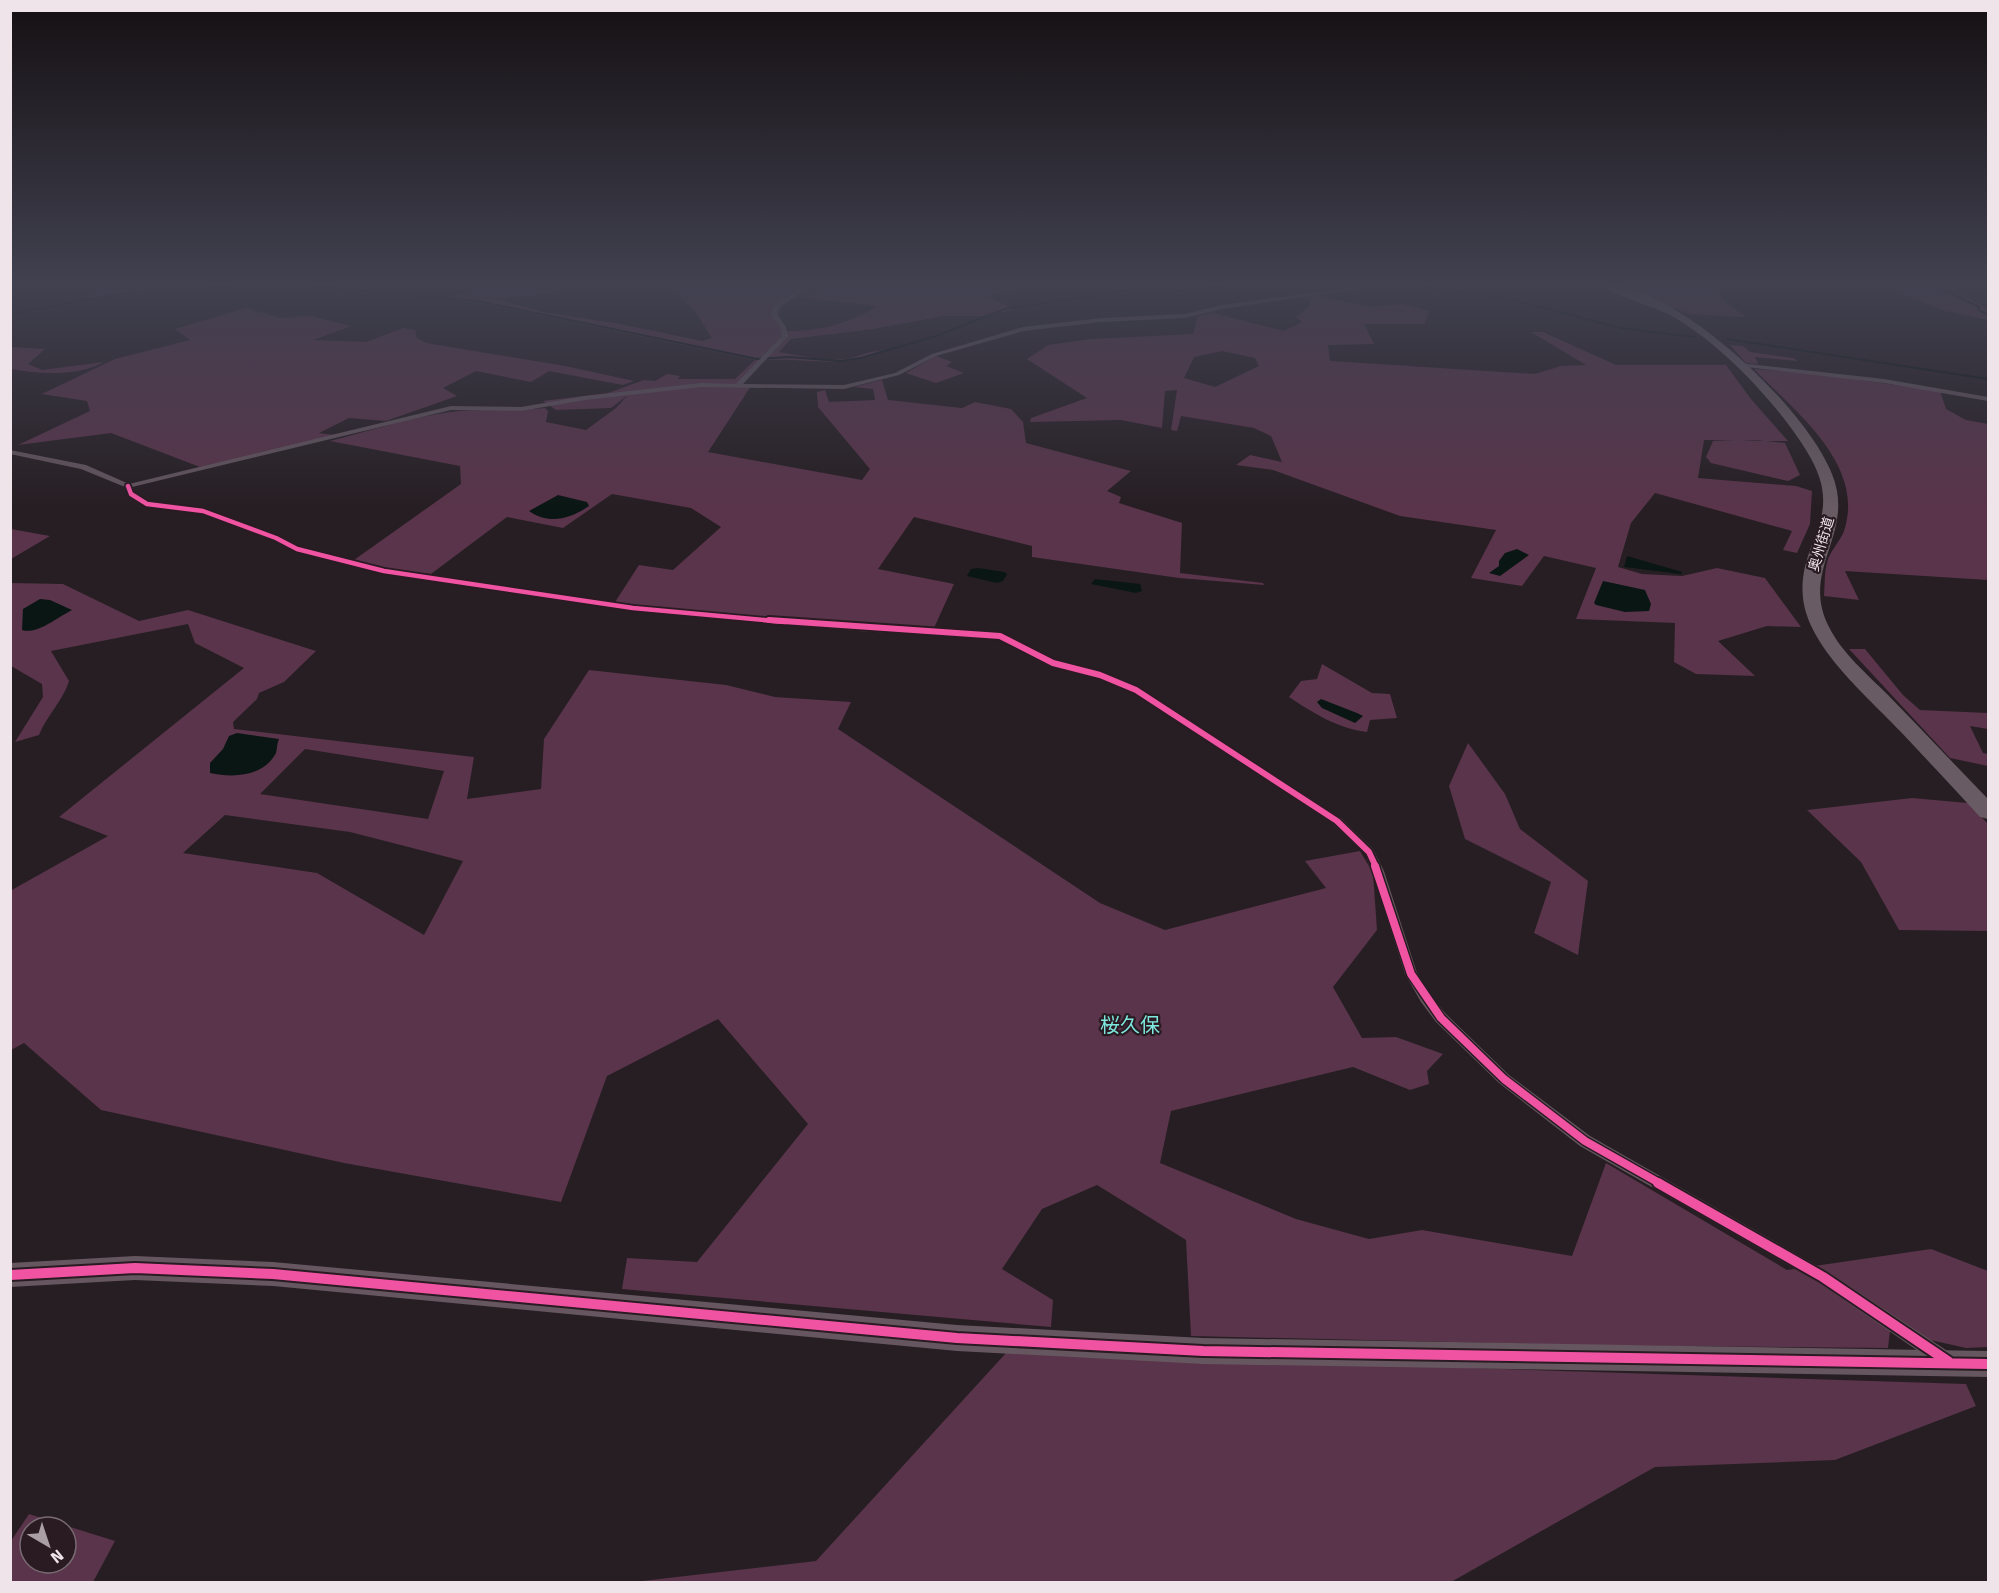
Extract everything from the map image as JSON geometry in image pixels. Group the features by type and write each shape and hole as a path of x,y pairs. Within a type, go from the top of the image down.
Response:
{"highway":[{"name":"奥州街道","path":"1732,358 1806,440 1822,466 1828,483 1831,504 1829,526 1813,564 1810,581 1815,616 1830,641 1860,678 1989,812"}],"street":[{"path":"738,385 764,358"},
{"path":"10,452 83,467 128,486 451,408 521,409 585,398 690,386 844,387 897,374 927,358"},
{"path":"1739,365 1884,381 1989,399"},
{"path":"128,486 131,494 147,504 203,511 265,533 297,549 384,571 633,608 835,626 1000,636 1065,668 1118,681 1136,690 1337,821 1355,838 1368,852 1378,871 1402,951 1411,974 1425,998 1441,1018 1504,1079 1586,1140 1823,1277 1949,1362"},
{"path":"10,1275 135,1268 273,1274 957,1338 1203,1351 1989,1364"}],"shaded area":[{"path":"11,358 34,358 28,364 42,370 104,362 82,370 58,373 11,369"},
{"path":"519,358 634,381 623,385 549,371 531,382 476,371 443,388 457,396 386,421 349,418 319,433 334,435 200,467 111,433 18,445 90,411 87,401 42,394 115,359"},
{"path":"747,358 860,358 824,362 765,360 742,384 721,385 751,386 708,452 862,480 870,469 818,407 817,392 825,390 829,402 875,400 873,389 854,387 882,380 888,400 962,408 975,402 1011,409 1023,422 1026,443 1131,471 1107,491 1121,497 1119,503 1182,523 1180,573 1263,583 1264,585 1179,578 1032,557 1032,546 914,517 878,569 954,584 934,628 850,625 641,607 615,602 639,565 673,570 721,527 691,508 612,494 563,528 507,517 431,574 388,569 354,560 461,484 460,466 330,441 424,417 478,410 545,408 548,411 546,422 586,430 616,408 628,395 611,408 556,410 543,401 608,393 644,380 655,381 667,374 680,376 678,379 735,379 755,360"},
{"path":"932,358 942,358 952,362 946,366 964,373 936,383 906,373"},
{"path":"1193,358 1184,378 1215,387 1259,366 1255,358 1330,358 1330,361 1535,374 1561,366 1586,365 1575,358 1601,358 1616,365 1726,365 1751,399 1788,441 1704,440 1698,478 1796,486 1812,491 1810,524 1797,553 1783,550 1792,531 1655,493 1631,523 1618,567 1642,574 1682,576 1717,568 1765,578 1801,627 1767,626 1718,641 1755,676 1696,674 1674,662 1675,623 1576,619 1596,568 1544,556 1522,586 1471,578 1496,530 1400,516 1273,470 1236,465 1250,455 1282,462 1271,436 1254,428 1181,416 1177,431 1171,430 1177,390 1165,391 1162,428 1121,420 1030,422 1031,418 1087,398 1027,359"},
{"path":"1742,358 1756,358 1758,364 1746,363"},
{"path":"1769,358 1794,358 1798,361"},
{"path":"1754,369 1808,373 1940,391 1946,409 1966,420 1988,424 1988,580 1845,571 1859,600 1824,596 1828,559 1844,531 1848,507 1845,483 1836,461 1822,441 1806,421"},
{"path":"1757,440 1785,443 1800,475 1788,481 1711,463 1706,457 1713,441"},
{"path":"558,495 587,502 589,506 559,519 544,518 529,511"},
{"path":"11,529 50,536 11,559"},
{"path":"1517,549 1529,555 1500,576 1489,573 1499,566 1499,561 1505,553"},
{"path":"1627,556 1682,572 1681,574 1624,567"},
{"path":"978,568 1007,574 1003,581 997,583 967,576 971,569"},
{"path":"1095,579 1140,584 1142,591 1136,593 1091,584"},
{"path":"1603,581 1645,590 1651,604 1649,611 1625,612 1596,605 1594,603"},
{"path":"11,583 63,584 139,621 188,610 316,651 284,682 259,693 257,699 233,722 234,729 474,757 467,799 541,789 544,739 589,670 726,685 775,697 851,702 838,729 1100,903 1165,930 1326,888 1305,861 1360,851 1373,873 1377,930 1333,987 1362,1038 1396,1037 1443,1054 1427,1071 1429,1084 1410,1090 1353,1067 1171,1111 1160,1163 1296,1219 1369,1239 1422,1230 1572,1256 1606,1163 1787,1270 1931,1249 1988,1271 1988,1347 1966,1348 1890,1331 1888,1348 1575,1345 1191,1336 1186,1240 1097,1185 1042,1209 1002,1269 1053,1300 1051,1327 622,1289 627,1258 697,1262 808,1124 718,1019 607,1076 561,1202 344,1163 101,1110 24,1043 11,1050 10,891 108,836 59,817 244,668 195,643 188,624 51,651 69,681 39,735 15,742 43,697 42,684 11,666","holes":["305,749 444,771 428,819 260,794","225,815 350,832 463,861 424,935 317,873 183,853"]},
{"path":"40,599 50,600 72,610 41,628 22,630 23,609"},
{"path":"1849,649 1865,649 1903,695 1920,710 1988,713 1988,729 1970,726 1983,753 1988,754 1988,766 1950,758"},
{"path":"1322,664 1372,693 1390,694 1397,718 1370,720 1367,732 1346,728 1307,709 1289,697 1301,681 1317,679"},
{"path":"1321,699 1363,716 1355,723 1322,708 1317,702"},
{"path":"237,733 279,739 276,753 264,767 247,774 210,773 210,763 223,749 229,736"},
{"path":"1468,743 1505,794 1520,829 1588,881 1578,955 1534,933 1551,882 1465,839 1449,786"},
{"path":"1912,798 1968,803 1988,824 1988,931 1899,930 1861,862 1807,810"},
{"path":"1006,1353 1966,1384 1976,1406 1835,1460 1655,1467 1451,1582 633,1582 816,1561"},
{"path":"78,1529 115,1541 93,1582 11,1582 11,1541 18,1530 18,1575 78,1575"}],"waterway":[{"path":"754,358 768,358"},
{"path":"806,358 841,361 859,358"},
{"path":"1853,358 1988,379"}],"cycle path":[{"path":"128,486 131,494 147,504 203,511 276,538 297,549 384,571 633,608 857,628 1000,636 1053,663 1100,675 1136,690 1337,821 1369,852 1378,871 1411,974 1425,998 1441,1018 1504,1079 1585,1141 1823,1277 1949,1362"},
{"path":"10,1275 135,1268 273,1274 957,1338 1203,1351 1988,1364"}],"district":[{"name":"桜久保","path":"1130,1025"}]}
